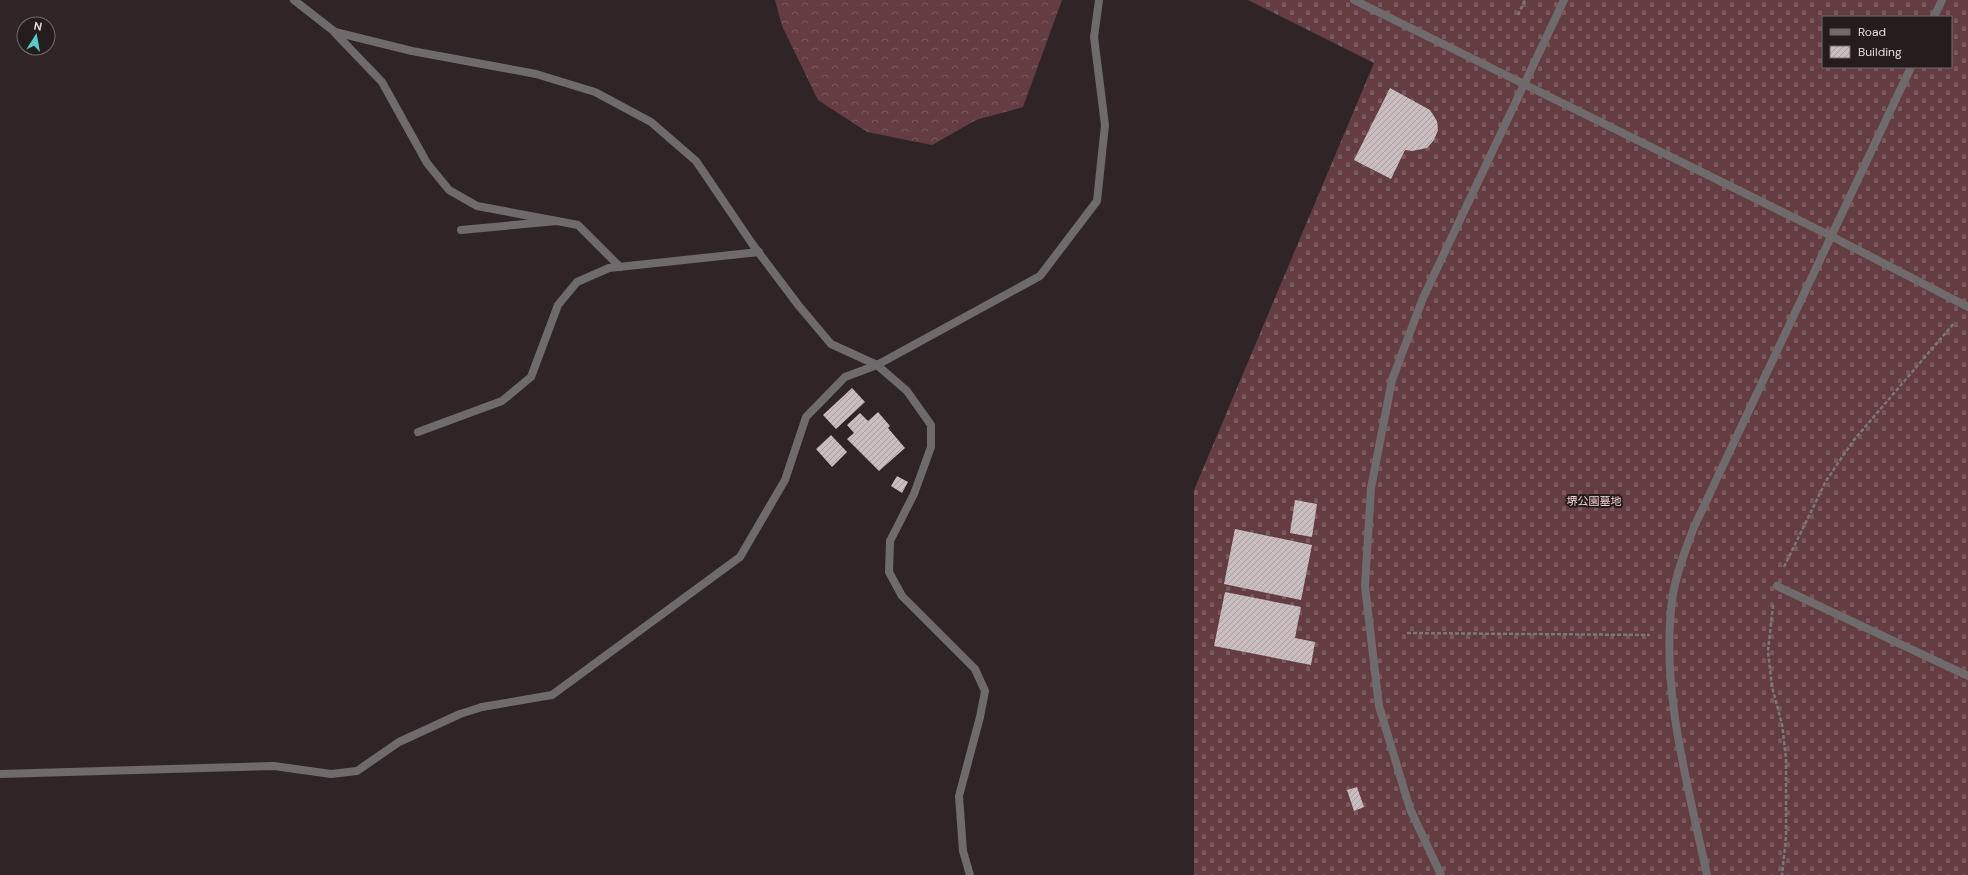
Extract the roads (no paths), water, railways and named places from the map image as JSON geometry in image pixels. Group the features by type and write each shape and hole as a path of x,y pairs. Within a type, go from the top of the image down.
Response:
{"street":[{"path":"294,0 335,32 382,82 426,163 449,190 477,206 578,225 620,267"},
{"path":"0,774 274,766 331,774 357,771 399,742 460,714 482,707 552,695 740,557 784,480 806,418 845,377 877,365 1040,276 1097,201 1105,125 1094,37 1099,0"},
{"path":"1354,0 1831,236 1968,307"},
{"path":"1441,875 1410,809 1379,706 1365,586 1371,488 1392,380 1423,298 1564,0"},
{"path":"1934,16 1942,0"},
{"path":"335,32 412,51 536,74 595,92 651,122 696,161 758,252 799,306 831,344 877,365 907,391 930,425 931,447 914,494 890,541 889,572 902,596 975,670 985,691 980,717 959,796 963,851 970,875"},
{"path":"1707,875 1673,709 1669,635 1673,593 1679,567 1694,527 1911,68"},
{"path":"461,230 557,221"},
{"path":"418,432 502,401 531,377 558,305 577,282 609,268 758,252"},
{"path":"1777,586 1968,676"}],"park label":[{"name":"堺公園墓地","path":"1594,501"}]}
